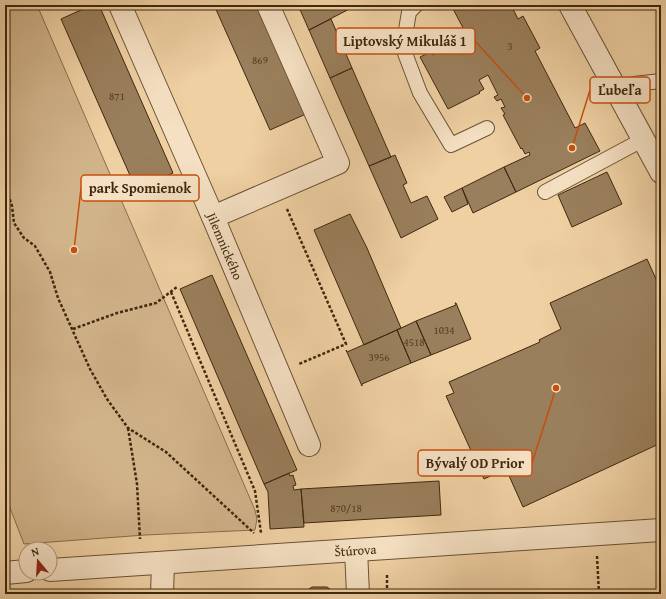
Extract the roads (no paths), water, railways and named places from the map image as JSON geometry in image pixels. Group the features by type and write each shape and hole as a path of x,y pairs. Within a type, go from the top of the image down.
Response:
{"street":[{"name":"Jilemnického","path":"120,5 213,216 309,445"},
{"path":"213,216 338,162 268,5"},
{"path":"570,5 661,172"},
{"name":"Štúrova","path":"58,569 661,530"},
{"path":"356,550 358,594"},
{"path":"162,594 163,562"},
{"path":"5,573 18,572"}],"lane":[{"path":"416,5 409,12 403,48 420,92 435,119 451,145 487,128"},
{"path":"617,90 634,84 661,80"},
{"path":"545,192 644,140"}],"place":[{"name":"Liptovský Mikuláš 1","path":"527,98"},
{"name":"Ľubeľa","path":"572,148"},
{"name":"park Spomienok","path":"74,250"},
{"name":"Bývalý OD Prior","path":"556,388"}]}
